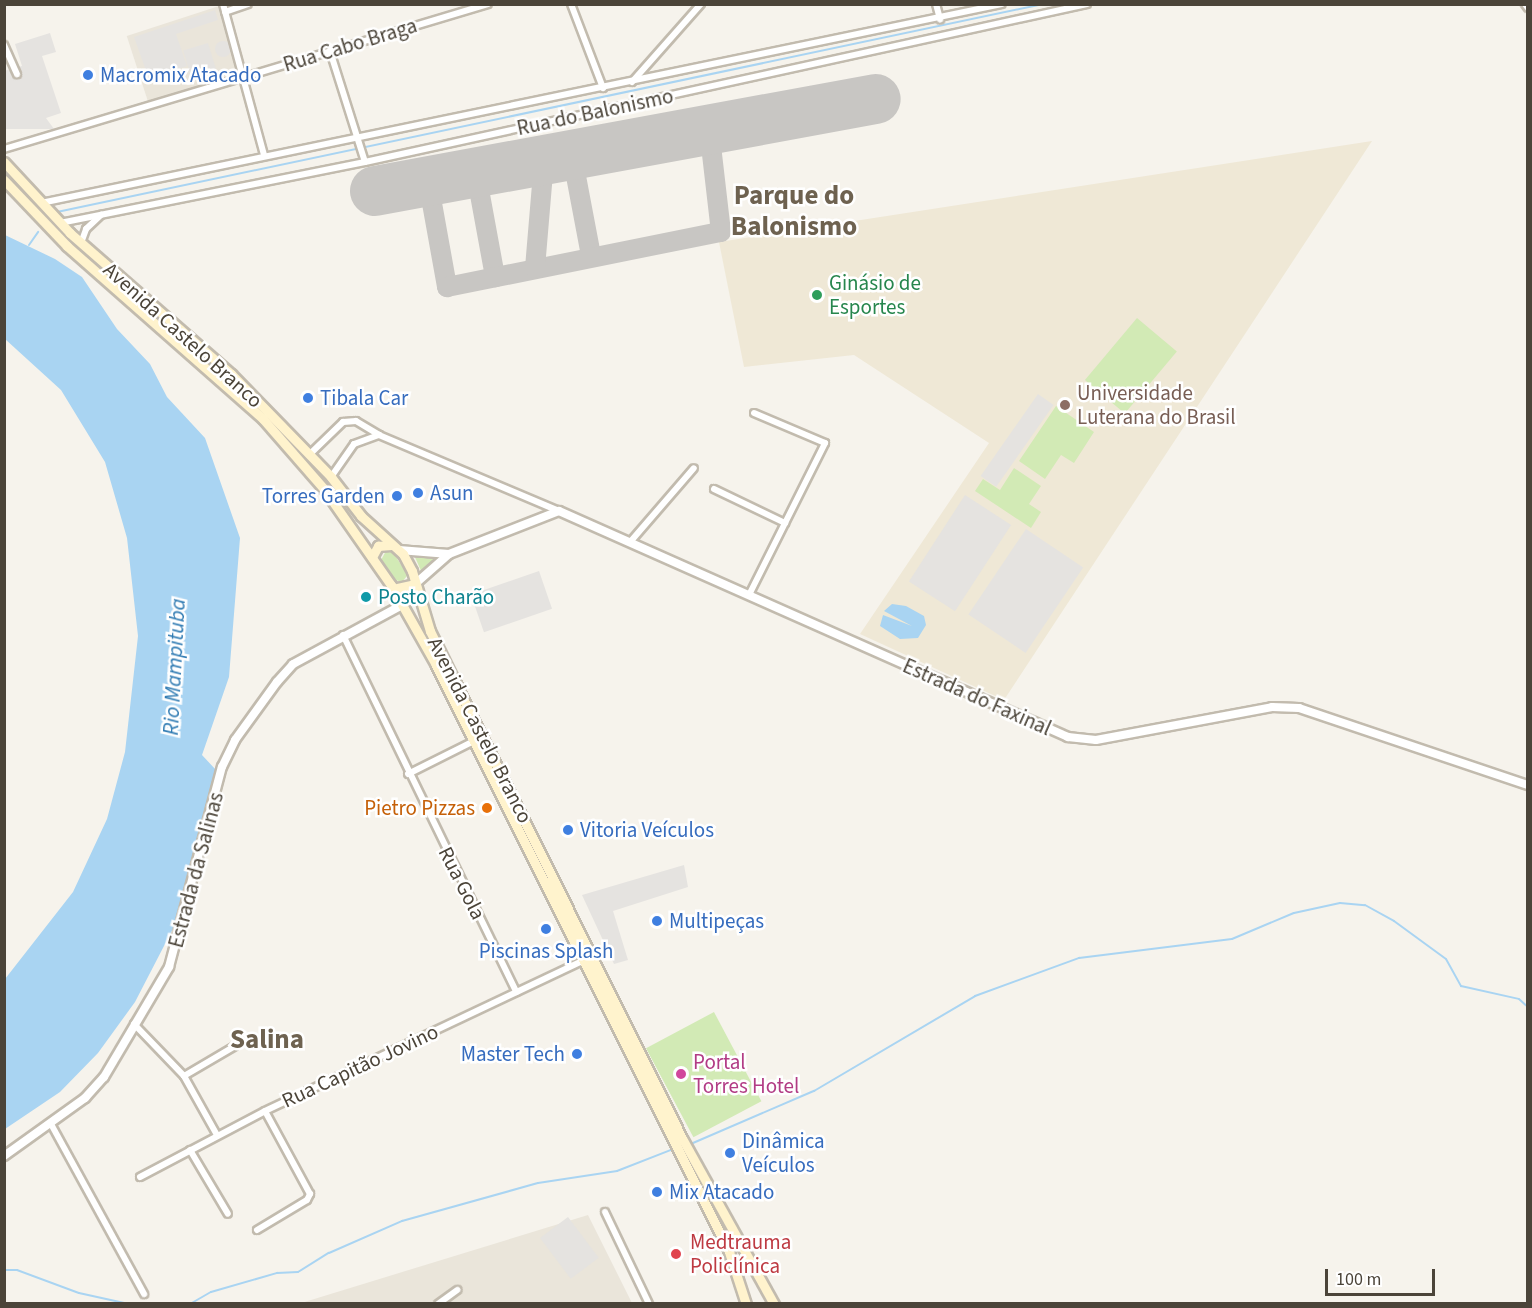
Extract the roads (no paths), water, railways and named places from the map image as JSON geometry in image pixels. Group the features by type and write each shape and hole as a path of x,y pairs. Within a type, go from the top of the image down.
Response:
{"main road":[{"name":"Avenida Castelo Branco","path":"4,162 81,243 231,374 310,454 361,516 396,548 416,588 430,632 683,1140 774,1304"},
{"name":"Avenida Castelo Branco","path":"4,180 66,246 263,419 324,489 372,557 402,605 474,741 729,1252 747,1304"},
{"path":"372,557 380,545 396,548"},
{"path":"393,589 416,588"},
{"path":"402,605 416,588"}],"street":[{"path":"248,4 224,8 245,77 264,155"},
{"name":"Rua Cabo Braga","path":"4,149 488,4"},
{"path":"571,4 603,88"},
{"path":"632,82 701,4"},
{"path":"936,4 940,19"},
{"name":"Rua do Balonismo","path":"41,203 264,155 359,139 940,19 1002,4"},
{"name":"Rua do Balonismo","path":"60,223 1087,4"},
{"path":"4,45 17,74"},
{"path":"330,51 364,158"},
{"path":"81,243 86,229 102,214"},
{"path":"749,595 825,443 754,413"},
{"path":"310,454 347,420 356,421 380,435 559,511"},
{"path":"331,477 341,458 354,444 380,435"},
{"path":"631,541 694,468"},
{"path":"714,489 785,523"},
{"path":"416,588 449,554 559,511"},
{"name":"Estrada do Faxinal","path":"559,511 1068,737 1096,740 1272,707 1299,708 1527,785"},
{"path":"396,548 449,554"},
{"name":"Estrada da Salinas","path":"4,1156 51,1124 104,1077 177,951 222,767 235,740 284,673 343,635 402,605"},
{"name":"Rua Gola","path":"343,635 408,774 516,992"},
{"path":"408,774 474,741"},
{"name":"Rua Capitão Jovino","path":"140,1177 265,1110 583,961"},
{"path":"134,1024 184,1076 217,1135"},
{"path":"184,1076 235,1046"},
{"path":"257,1230 307,1200 310,1194 265,1110"},
{"path":"51,1124 144,1294"},
{"path":"190,1150 228,1214"},
{"path":"605,1212 649,1304"},
{"path":"438,1304 457,1290"}],"water":[{"name":"Rio Mampituba","path":"5,235 55,259 82,277 117,329 150,364 167,397 205,438 240,538 229,677 202,755 216,770 179,917 135,1002 98,1053 60,1092 5,1129 5,979 73,892 107,819 125,752 138,636 127,538 105,462 61,390 5,339"},
{"path":"892,604 906,606 924,616 926,625 918,638 900,639 880,626 883,615 912,626 884,611"}],"waterway":[{"path":"57,212 1043,4"},
{"path":"29,245 38,232"},
{"path":"693,1143 814,1091 975,996 1079,958 1232,939 1294,913 1340,903 1365,905 1394,921 1446,959 1461,986 1519,999 1528,1007"},
{"path":"190,1304 211,1292 277,1273 298,1272 329,1253 402,1221 538,1183 617,1171 671,1150"},
{"path":"4,1270 17,1270 79,1293 129,1304"}],"place":[{"name":"Macromix Atacado","path":"88,75"},
{"name":"Ginásio de Esportes","path":"817,295"},
{"name":"Tibala Car","path":"308,398"},
{"name":"Universidade Luterana do Brasil","path":"1065,405"},
{"name":"Asun","path":"418,493"},
{"name":"Torres Garden","path":"397,496"},
{"name":"Posto Charão","path":"366,597"},
{"name":"Pietro Pizzas","path":"487,808"},
{"name":"Vitoria Veículos","path":"568,830"},
{"name":"Multipeças","path":"657,921"},
{"name":"Piscinas Splash","path":"546,929"},
{"name":"Master Tech","path":"577,1054"},
{"name":"Portal Torres Hotel","path":"681,1074"},
{"name":"Dinâmica Veículos","path":"730,1153"},
{"name":"Mix Atacado","path":"657,1192"},
{"name":"Medtrauma Policlínica","path":"676,1254"}],"district":[{"name":"Parque do Balonismo","path":"794,210"},
{"name":"Salina","path":"267,1040"}]}
